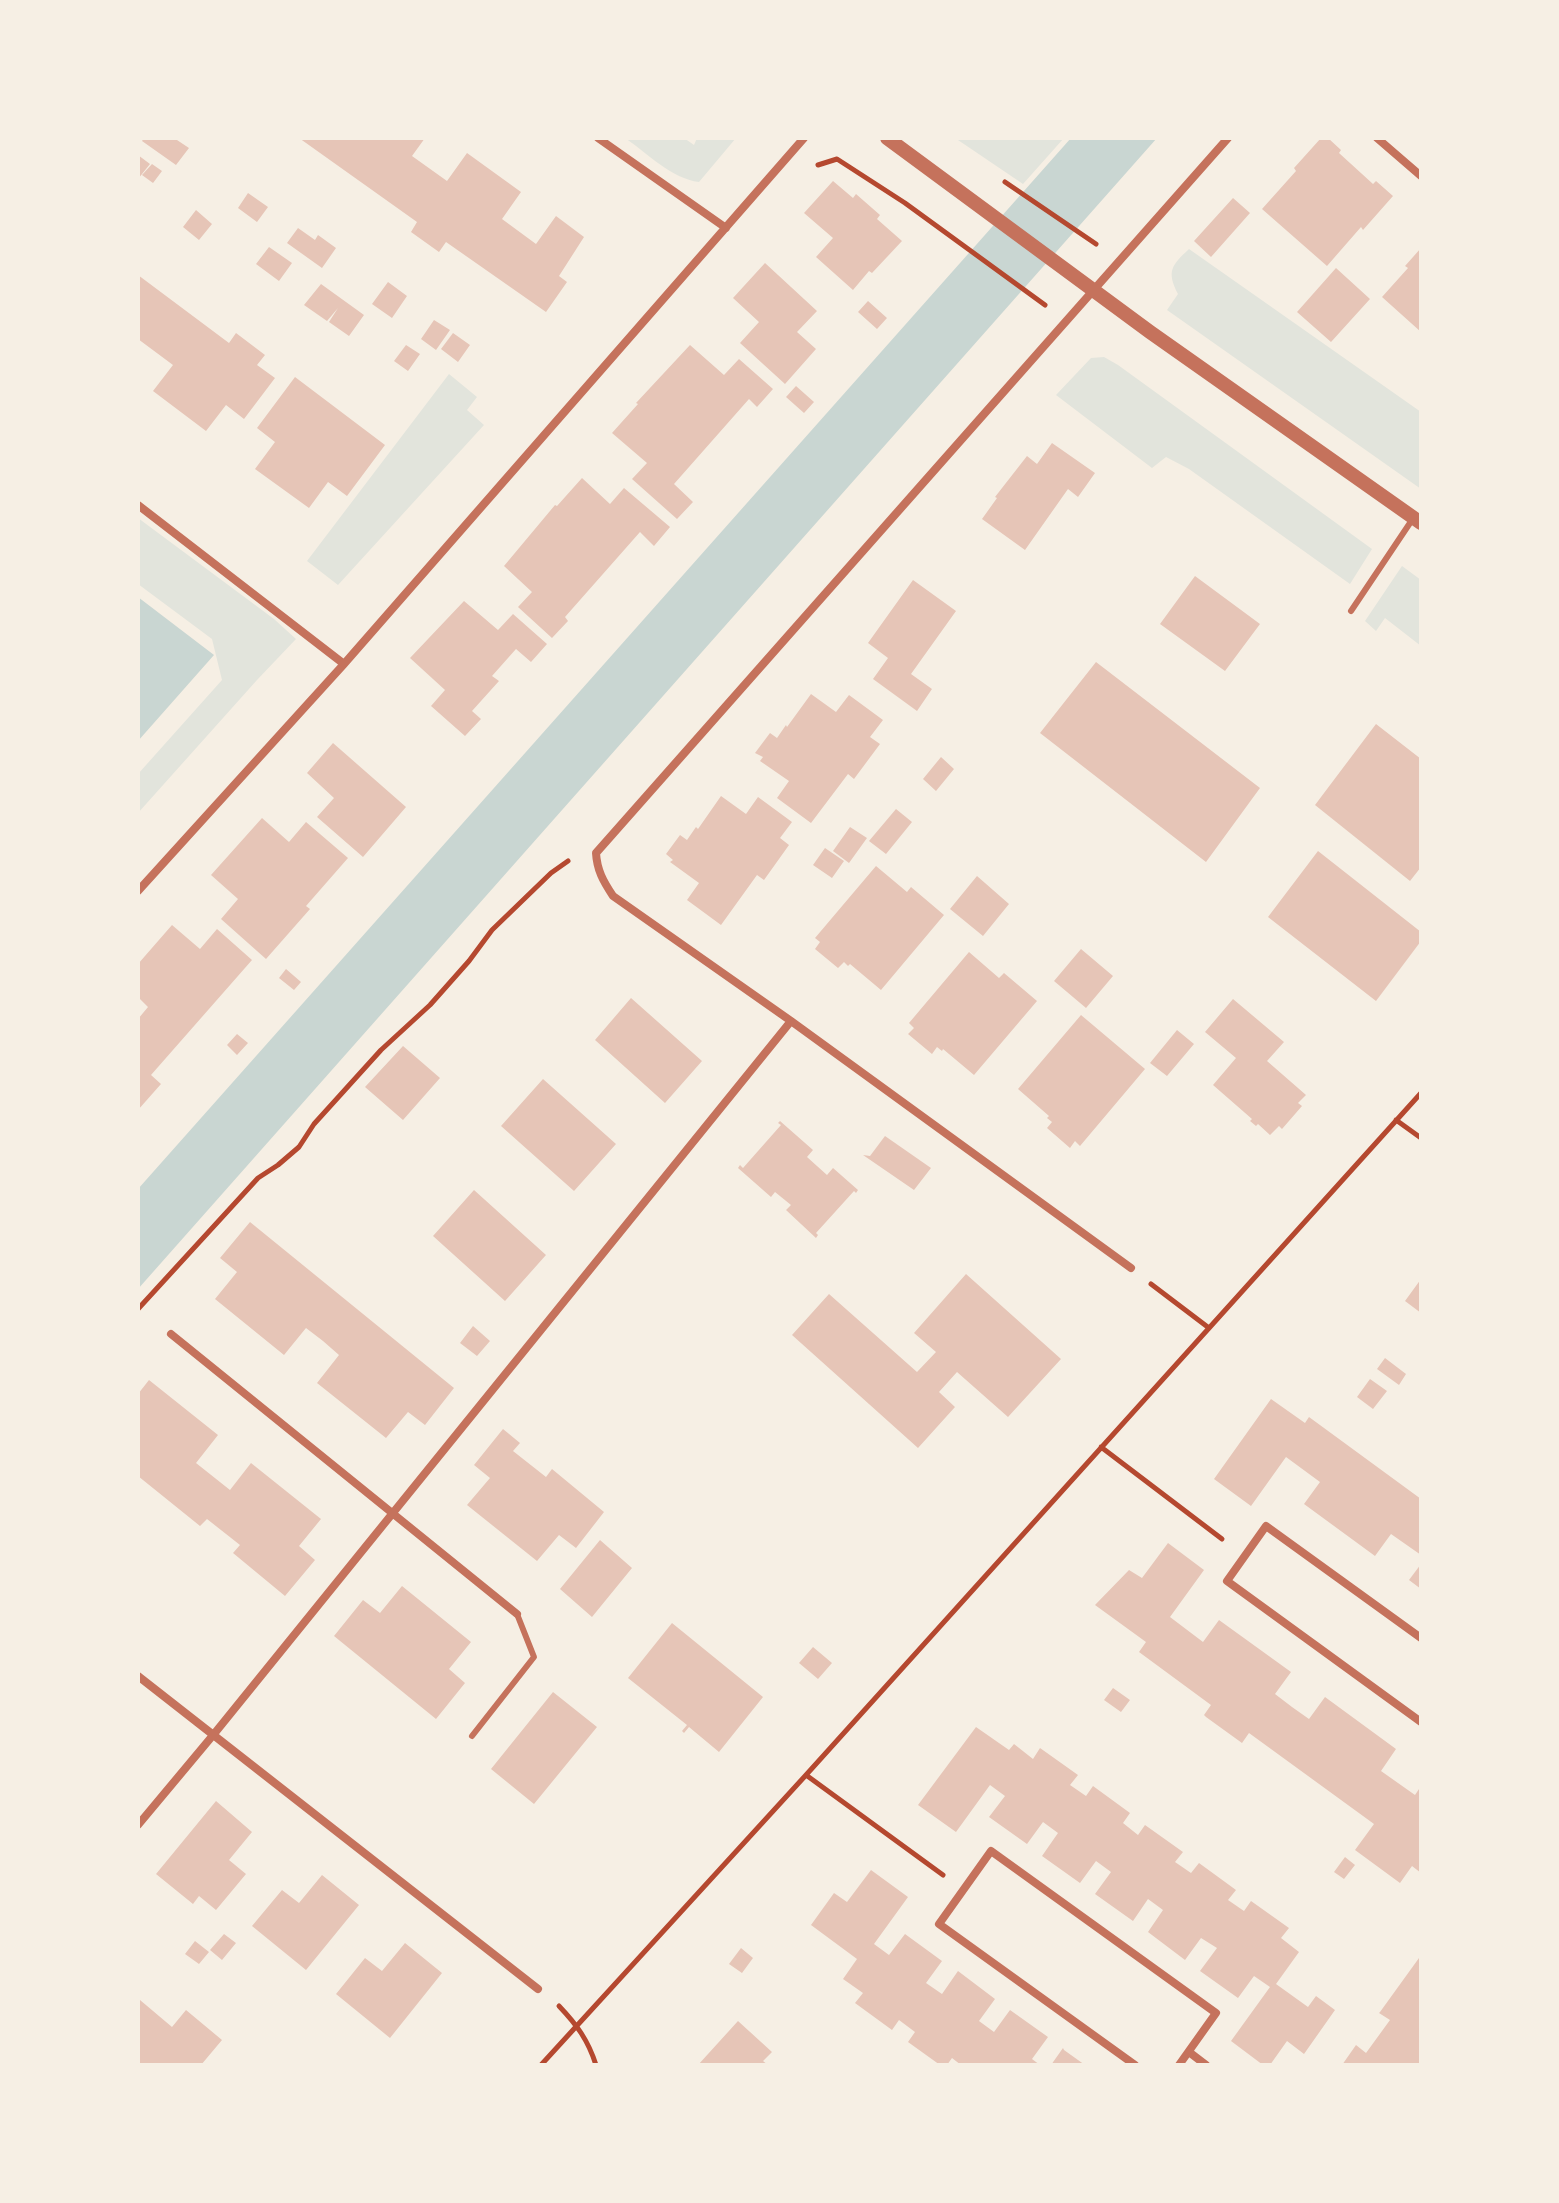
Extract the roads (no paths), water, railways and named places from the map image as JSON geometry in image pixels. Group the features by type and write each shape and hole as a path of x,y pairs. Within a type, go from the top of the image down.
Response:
{"street":[{"path":"598,138 726,228"},
{"path":"138,891 344,664 804,138"},
{"path":"887,138 1150,332 1417,520"},
{"path":"1131,1268 613,896 597,867 596,853 1228,138"},
{"path":"1377,138 1421,176"},
{"path":"138,505 344,664"},
{"path":"138,1825 791,1021"},
{"path":"171,1334 517,1614"},
{"path":"1421,1638 1266,1526 1227,1581 1421,1722"},
{"path":"138,1676 538,1989"},
{"path":"1135,2065 939,1924 991,1851 1216,2013 1179,2065"},
{"path":"1189,2052 1206,2065"}],"lane":[{"path":"1351,611 1417,520"},
{"path":"472,1736 534,1657 517,1614"}]}
